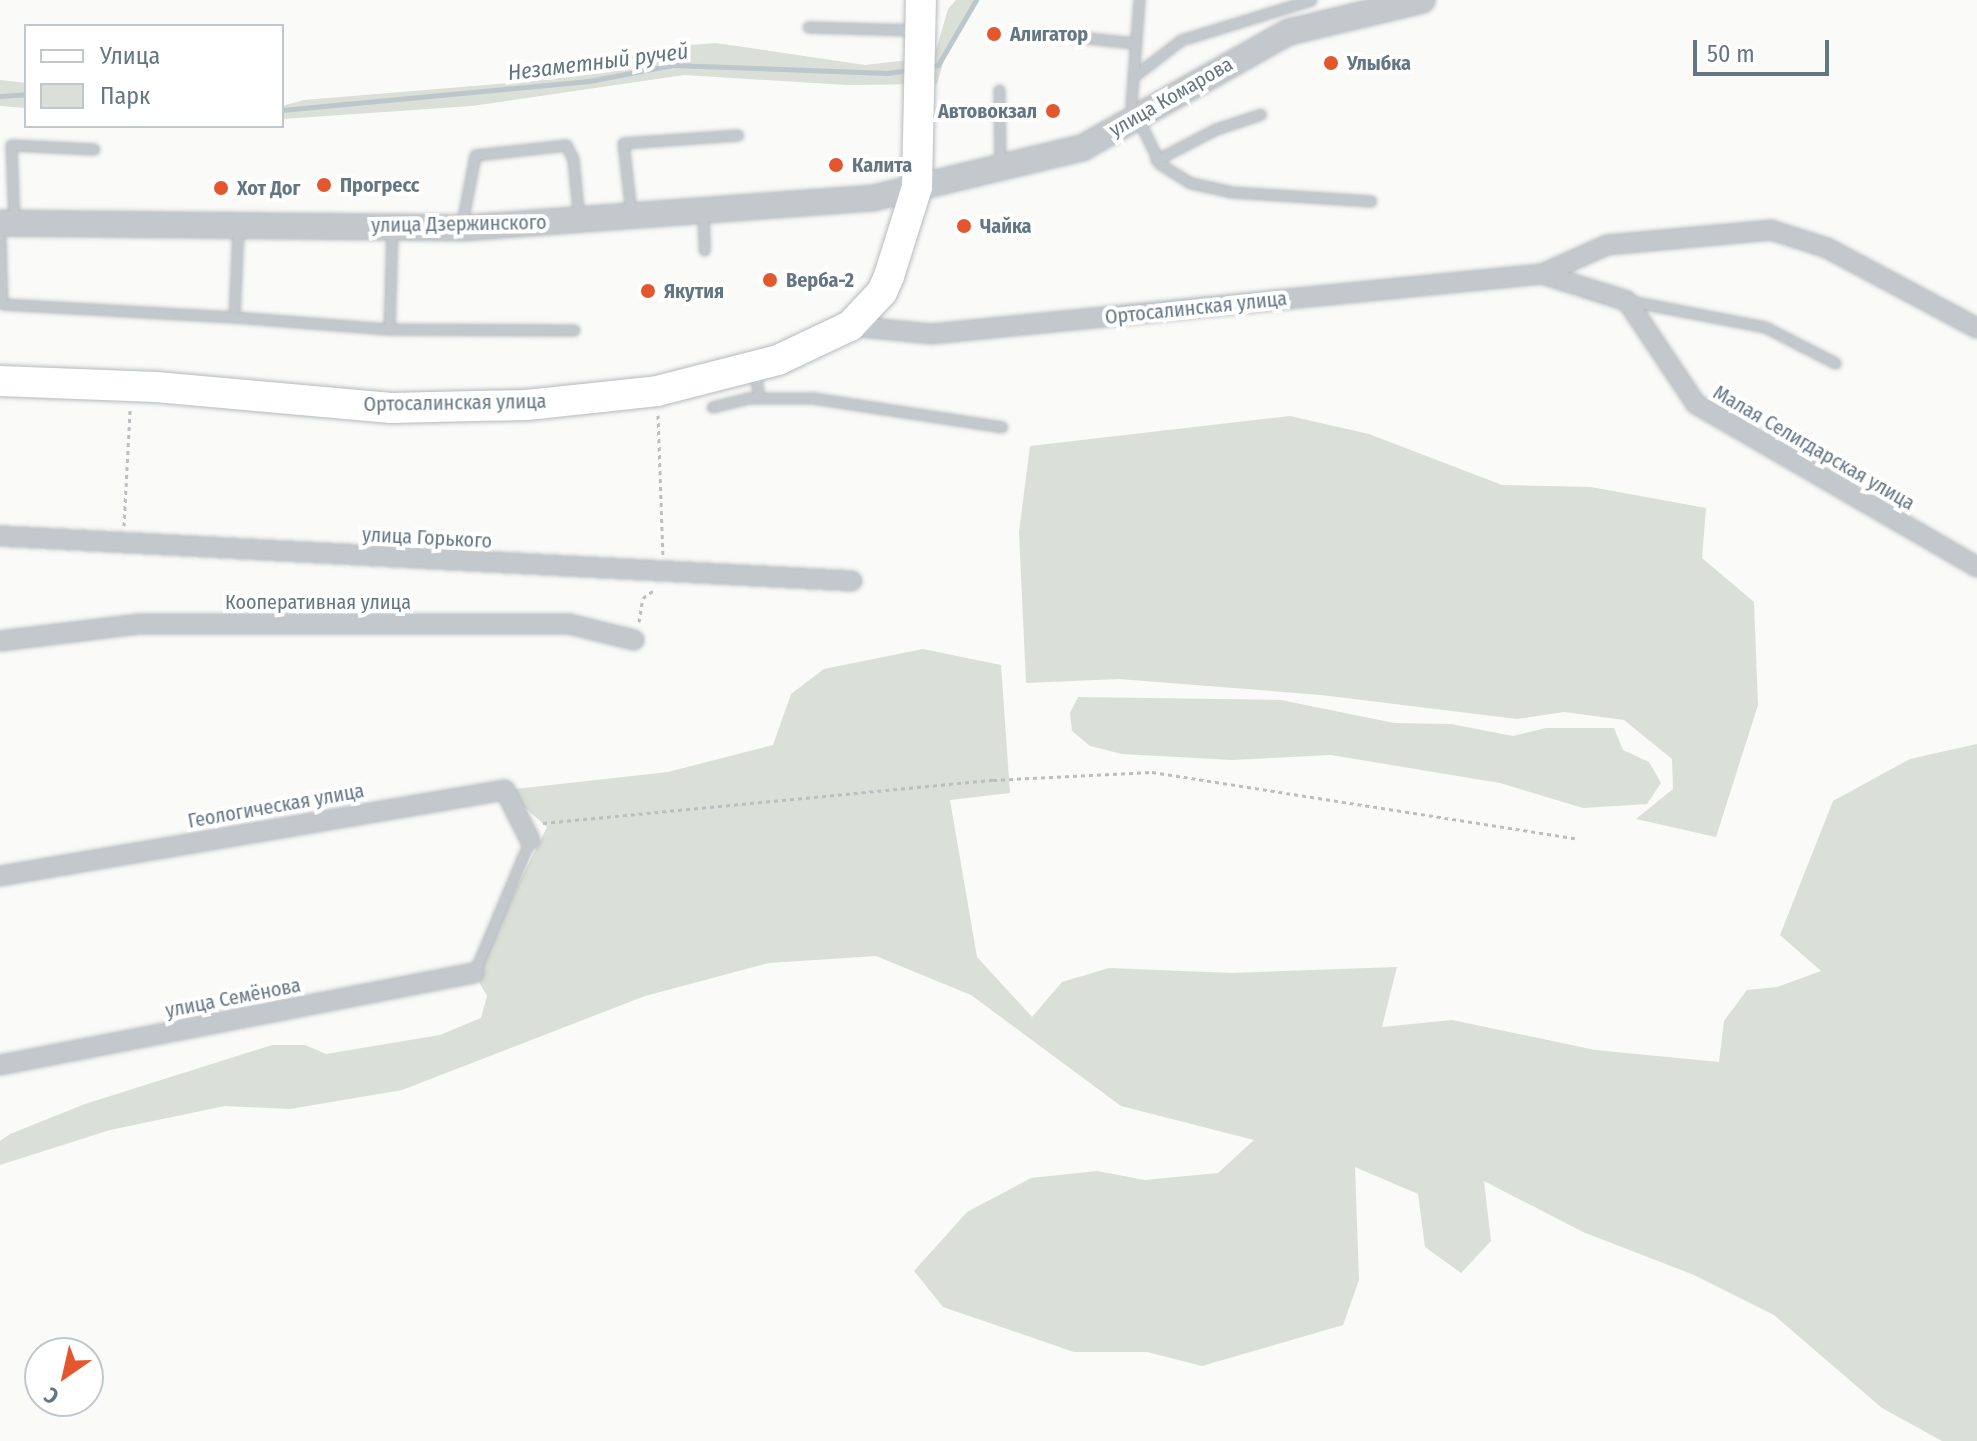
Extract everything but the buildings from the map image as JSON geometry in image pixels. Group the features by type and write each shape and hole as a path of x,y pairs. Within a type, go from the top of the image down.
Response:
{"main road":[{"name":"Ортосалинская улица","path":"0,381 133,386 391,408 527,405 657,391 778,360 850,326 882,292 917,187 921,0"}],"street":[{"name":"улица Комарова","path":"917,187 1082,148 1289,32 1422,0"},
{"name":"улица Дзержинского","path":"5,228 392,225 461,228 873,198 917,187"},
{"name":"Ортосалинская улица","path":"850,326 931,334 1542,274 1574,257 1619,242 1771,230 1827,248 1977,328"},
{"name":"Ортосалинская улица","path":"1542,274 1627,301"},
{"name":"Малая Селигдарская улица","path":"1627,301 1696,404 1977,567"},
{"name":"улица Горького","path":"0,536 667,574 852,581"},
{"name":"Кооперативная улица","path":"0,641 138,624 569,624 634,640"},
{"name":"Геологическая улица","path":"0,876 505,790 526,833"},
{"name":"улица Семёнова","path":"0,1065 474,973"}],"lane":[{"path":"1139,0 1134,43 1134,119 1156,160 1191,183 1232,192 1371,201"},
{"path":"1133,77 1181,40 1311,0"},
{"path":"808,27 922,42"},
{"path":"1070,36 1134,43"},
{"path":"999,90 1000,167"},
{"path":"1156,160 1216,129 1261,114"},
{"path":"632,216 623,143 738,135"},
{"path":"94,149 11,145 2,304 389,329 574,330"},
{"path":"461,228 475,155 566,145 573,159 580,220"},
{"path":"702,211 704,250"},
{"path":"389,329 392,225"},
{"path":"234,317 238,228"},
{"name":"Ортосалинская улица","path":"1627,301 1765,327 1835,363"},
{"path":"753,364 759,397"},
{"path":"712,407 759,397 844,401 1002,427"},
{"path":"474,973 526,833"}],"path":[{"path":"124,542 133,386"},
{"path":"634,640 645,611 643,598 667,574 657,391"},
{"path":"526,833 993,780 1152,772 1575,838"}],"green space":[{"path":"956,0 979,0 944,60 937,84 847,85 684,75 472,106 284,119 284,105 304,100 535,81 665,47 716,43 865,65 934,57 948,9"},
{"path":"0,80 24,83 24,108 0,106"},
{"path":"1290,416 1369,434 1502,485 1591,487 1706,508 1702,558 1754,602 1758,705 1716,837 1636,819 1673,789 1672,759 1624,720 1564,712 1517,719 1321,695 1119,679 1026,683 1019,532 1030,446"},
{"path":"923,649 1001,665 1010,793 950,800 977,957 1032,1017 1062,982 1109,968 1232,973 1397,967 1382,1027 1452,1020 1595,1050 1719,1062 1724,1021 1747,990 1777,987 1821,971 1780,935 1833,801 1910,759 1977,744 1977,1441 1942,1441 1882,1408 1774,1315 1694,1275 1583,1232 1484,1181 1491,1241 1461,1273 1425,1247 1418,1194 1355,1167 1359,1280 1343,1325 1202,1366 1147,1352 1074,1352 943,1307 914,1271 967,1212 1031,1178 1097,1171 1145,1180 1218,1173 1254,1140 1121,1106 971,995 876,956 769,963 645,996 402,1090 290,1109 225,1106 110,1130 0,1165 0,1141 10,1134 85,1104 272,1045 305,1045 326,1054 440,1035 481,1018 487,996 474,973 547,827 505,790 668,772 773,745 791,694 824,669"},
{"path":"1078,697 1281,700 1394,723 1451,724 1513,736 1546,728 1614,728 1623,750 1649,762 1661,783 1647,804 1583,808 1500,783 1331,755 1232,760 1122,754 1090,746 1072,731 1070,713"}],"waterway":[{"name":"Незаметный ручей","path":"931,66 938,65 976,0"},
{"name":"Незаметный ручей","path":"284,110 589,81 672,65 887,73 909,70"},
{"name":"Незаметный ручей","path":"0,96 24,94"}],"place":[{"name":"Алигатор","path":"994,34"},
{"name":"Улыбка","path":"1331,63"},
{"name":"Автовокзал","path":"1053,111"},
{"name":"Калита","path":"836,165"},
{"name":"Прогресс","path":"324,185"},
{"name":"Хот Дог","path":"221,188"},
{"name":"Чайка","path":"964,226"},
{"name":"Верба-2","path":"770,280"},
{"name":"Якутия","path":"648,291"}]}
